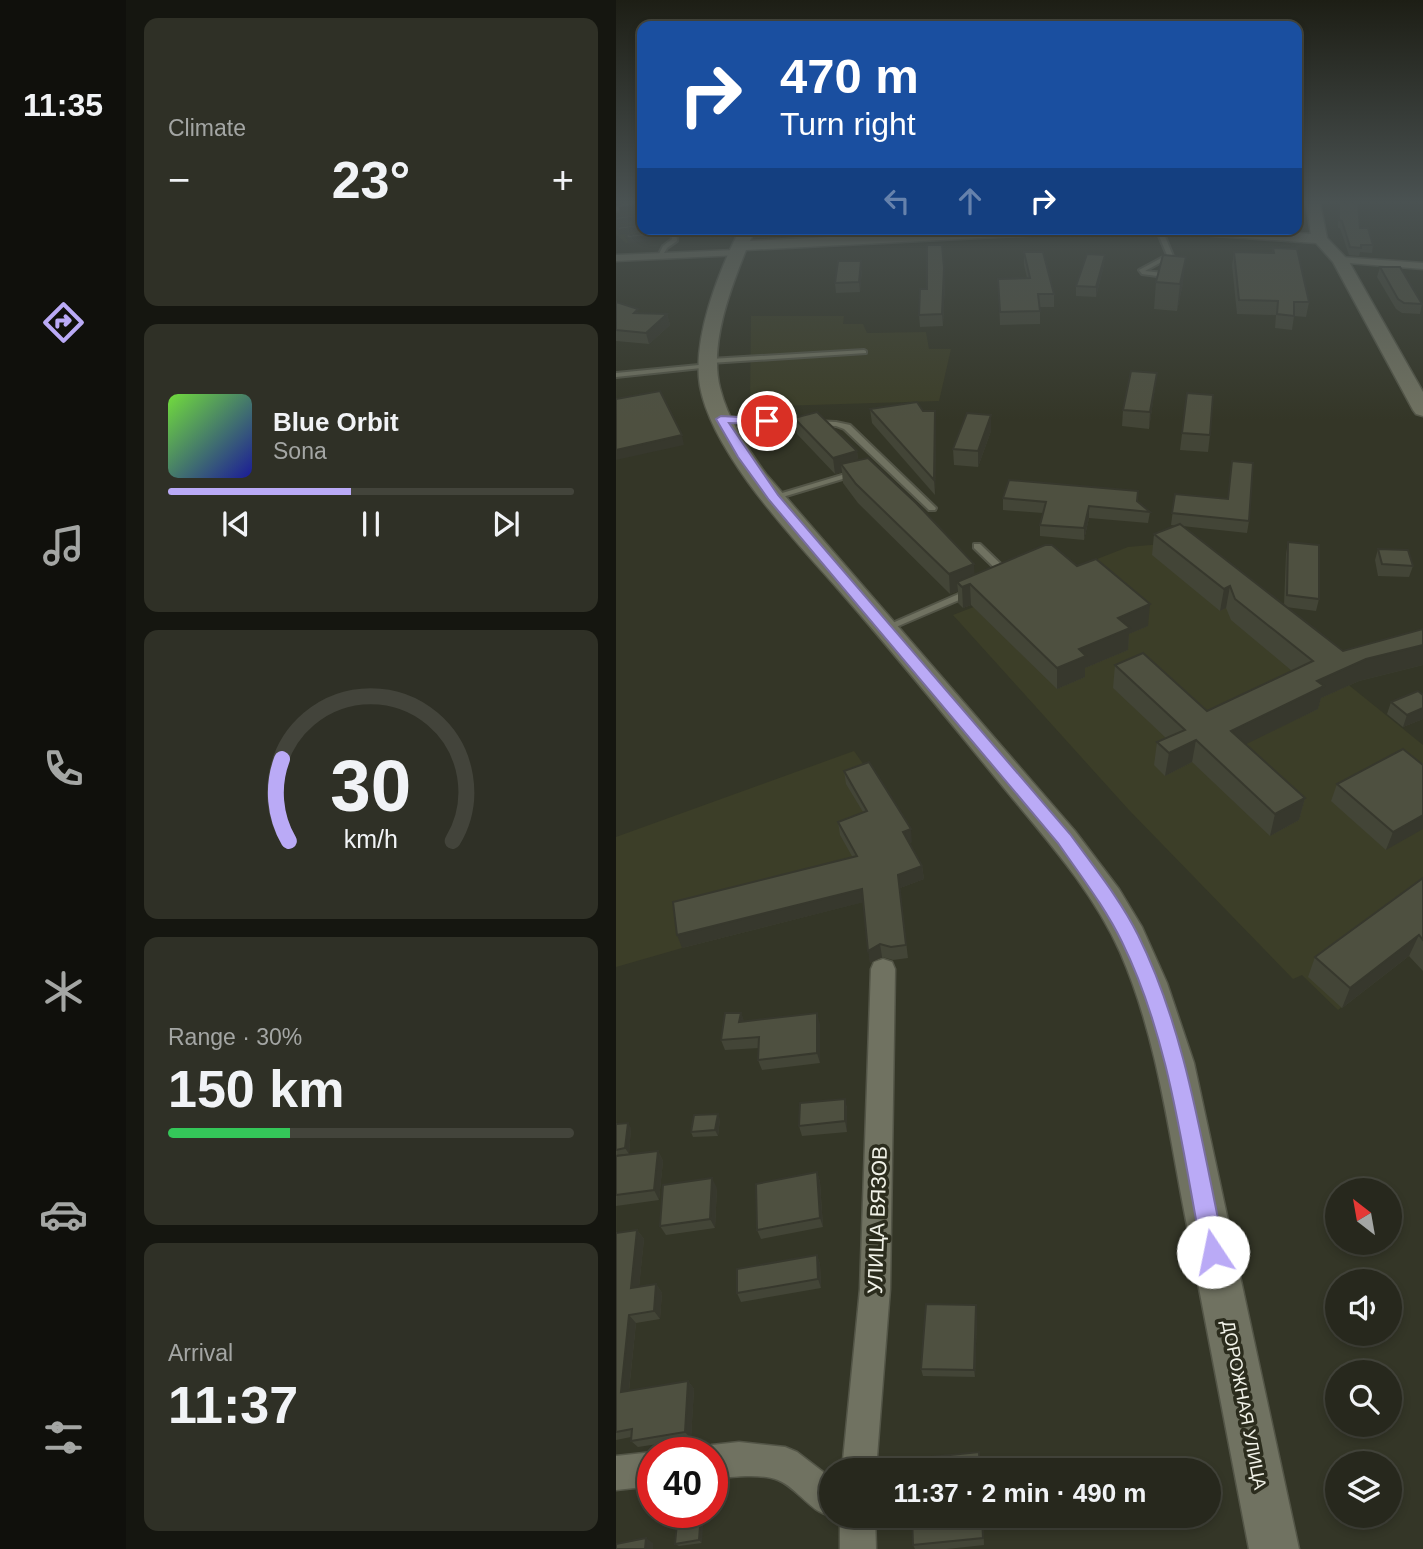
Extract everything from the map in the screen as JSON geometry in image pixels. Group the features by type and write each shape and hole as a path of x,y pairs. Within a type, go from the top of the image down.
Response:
{"street":[{"name":"ДОРОЖНАЯ УЛИЦА","path":"729,275 710,363 710,386 721,419 773,497 1064,839 1098,885 1130,938 1140,961 1175,1063 1274,1549"},
{"path":"1349,275 1417,387 1423,410"},
{"name":"УЛИЦА ВЯЗОВ","path":"860,1458 875,1289 883,969"},
{"path":"728,1461 785,1464 819,1490"},
{"path":"616,1473 637,1471"}],"lane":[{"path":"616,375 710,363 864,352"},
{"path":"721,419 847,427 932,508"},
{"path":"875,468 888,465"},
{"path":"773,497 862,472"},
{"path":"977,547 1008,576 996,581"},
{"path":"886,628 984,587"}],"shaded area":[{"path":"751,316 844,316 843,324 863,324 867,333 926,332 929,349 951,349 939,401 750,407"},
{"path":"1173,543 1423,745 1423,945 1338,1010 1302,975 1293,979 1129,810 953,615 1128,547"},
{"path":"854,751 871,775 905,844 682,948 616,967 616,837"}],"building":[{"path":"836,275 860,275 859,282 835,283"},
{"path":"927,275 944,275 942,314 919,315 920,289 927,289"},
{"path":"1029,275 1049,275 1054,294 1038,294 1040,311 1000,312 998,279 1030,278"},
{"path":"1080,275 1099,275 1096,287 1076,286"},
{"path":"1158,275 1182,275 1180,284 1156,282"},
{"path":"1236,275 1303,275 1309,302 1294,302 1294,316 1277,314 1278,301 1239,300"},
{"path":"1385,275 1405,275 1422,304 1404,303 1398,299"},
{"path":"616,302 638,309 634,313 667,314 646,333 616,330"},
{"path":"1131,371 1157,373 1150,412 1123,410"},
{"path":"660,391 682,435 616,450 616,399"},
{"path":"1187,393 1213,395 1210,435 1182,433"},
{"path":"917,402 923,411 935,411 934,480 870,409"},
{"path":"817,412 857,451 833,458 794,418"},
{"path":"967,413 991,415 978,451 953,449"},
{"path":"868,458 916,503 974,564 949,574 856,484 841,464"},
{"path":"1232,461 1253,463 1249,521 1172,513 1175,494 1228,499"},
{"path":"1009,480 1138,491 1137,501 1150,512 1089,506 1084,528 1040,525 1046,502 1003,498"},
{"path":"1180,524 1343,651 1423,629 1423,645 1366,659 1317,681 1324,686 1231,731 1305,798 1275,814 1196,740 1169,753 1157,742 1185,730 1115,665 1143,653 1207,711 1313,661 1235,599 1230,586 1224,589 1154,534"},
{"path":"1288,542 1319,545 1319,599 1287,595"},
{"path":"1045,545 1052,545 1077,566 1096,559 1150,604 1118,618 1130,628 1079,649 1086,656 1057,668 970,584 962,587 957,582"},
{"path":"1378,549 1408,550 1413,566 1382,564"},
{"path":"1418,691 1423,695 1423,708 1407,715 1391,702"},
{"path":"1403,749 1423,765 1423,815 1393,832 1337,784"},
{"path":"869,762 911,829 903,832 922,866 898,875 906,945 891,947 880,944 868,951 862,889 677,935 673,902 857,856 838,822 867,811 844,771"},
{"path":"1423,878 1423,940 1419,935 1350,988 1315,957"},
{"path":"725,1013 741,1013 739,1022 817,1013 817,1053 758,1060 759,1037 721,1040"},
{"path":"845,1099 845,1121 799,1126 800,1103"},
{"path":"718,1114 715,1130 691,1132 694,1115"},
{"path":"628,1123 625,1148 616,1150 616,1124"},
{"path":"658,1151 654,1190 616,1195 616,1156"},
{"path":"817,1172 820,1218 757,1230 756,1184"},
{"path":"712,1178 710,1219 660,1226 663,1185"},
{"path":"637,1230 631,1288 656,1284 654,1311 629,1315 621,1392 688,1381 685,1432 637,1437 637,1440 631,1441 632,1429 616,1432 616,1233"},
{"path":"817,1255 818,1279 737,1293 737,1269"},
{"path":"926,1304 976,1305 974,1370 921,1369"},
{"path":"979,1452 979,1458 922,1458"},
{"path":"676,1528 700,1528 699,1540 675,1544"},
{"path":"912,1528 983,1528 983,1538 913,1545"},
{"path":"646,1538 645,1549 616,1549 616,1544"}],"route":[{"path":"767,421 721,419 729,435 773,497 1064,839 1098,885 1130,938 1154,996 1175,1063 1213,1252"}]}
